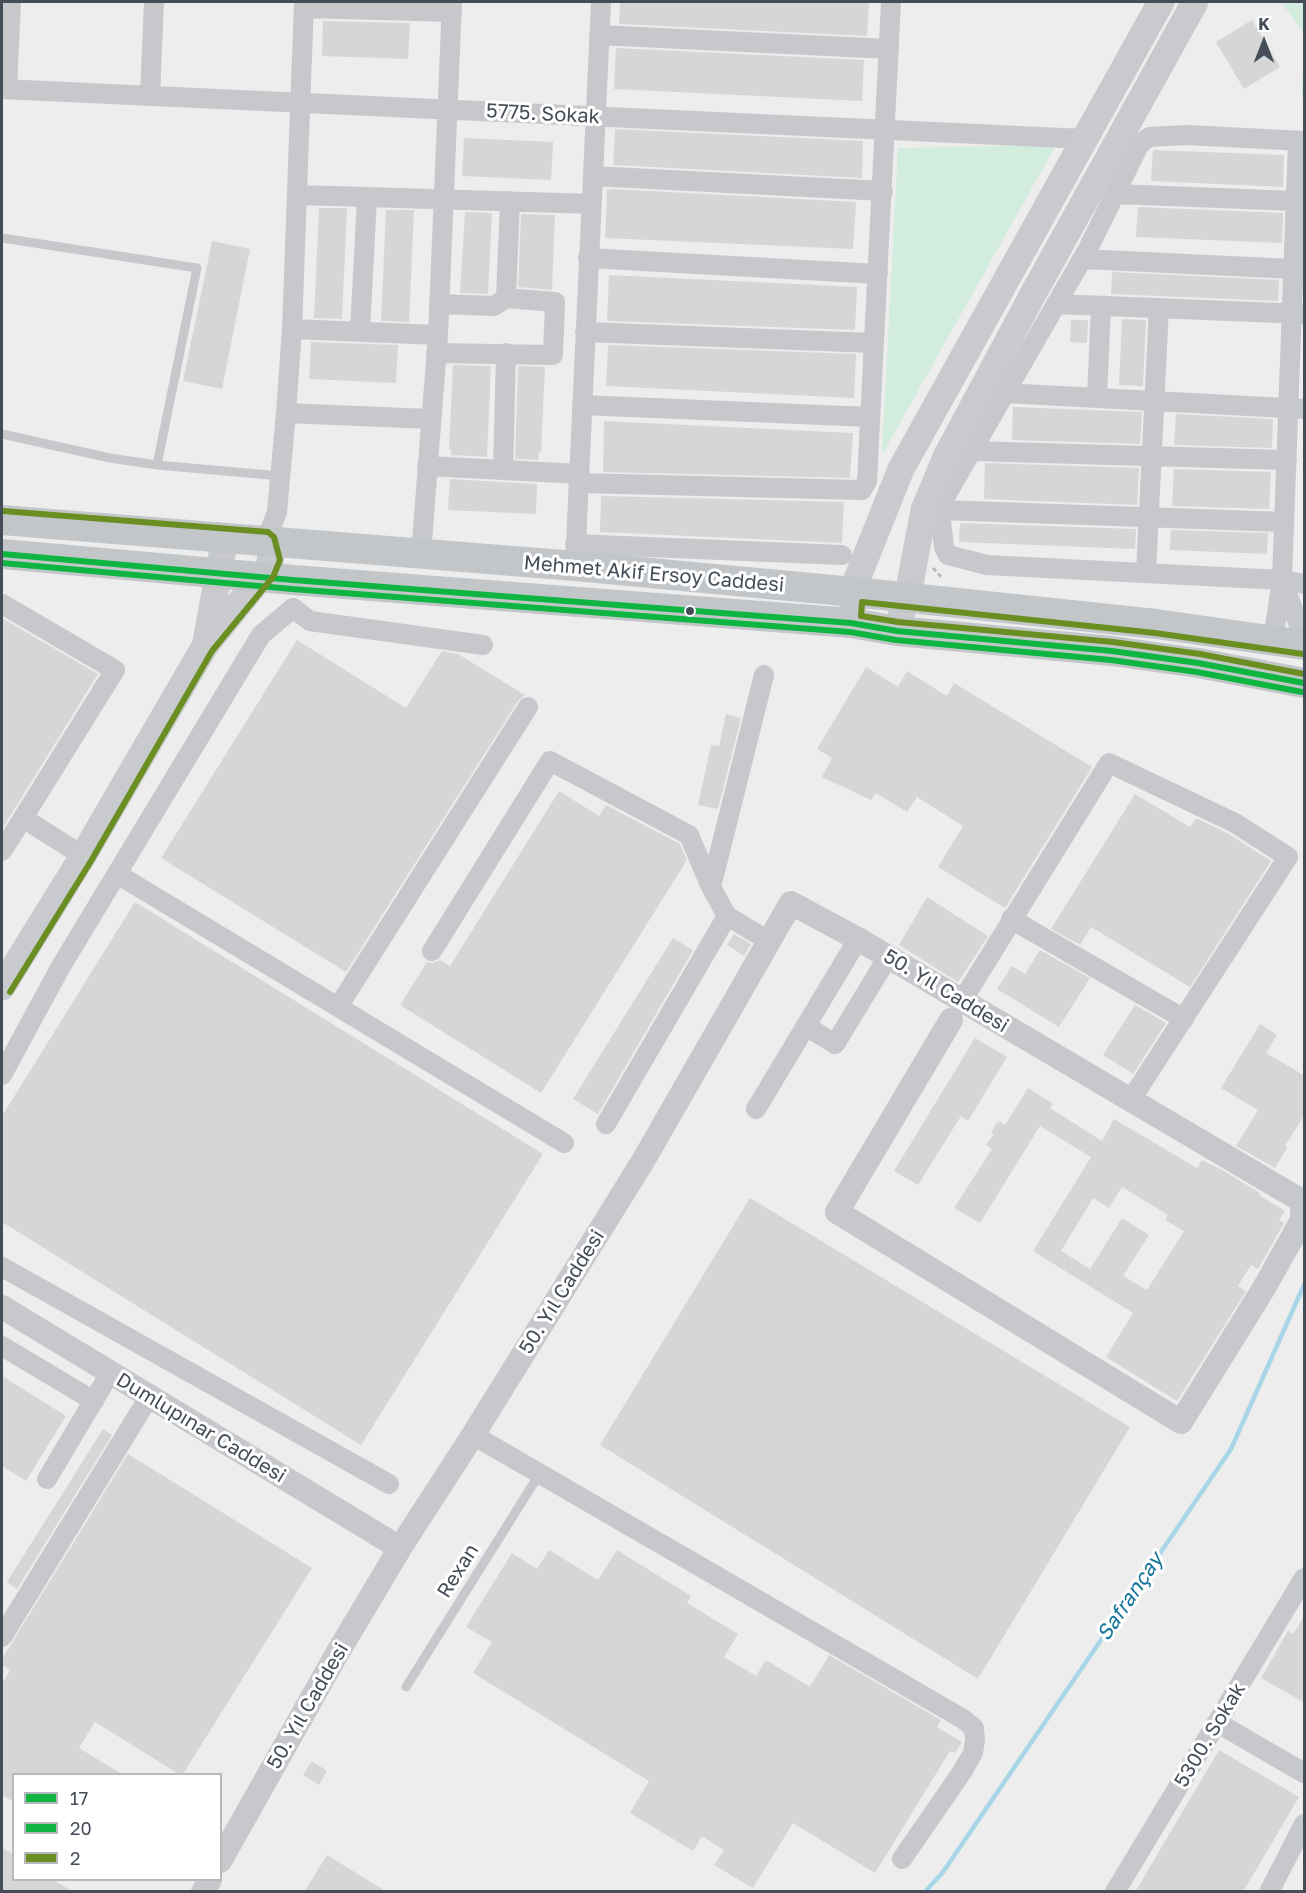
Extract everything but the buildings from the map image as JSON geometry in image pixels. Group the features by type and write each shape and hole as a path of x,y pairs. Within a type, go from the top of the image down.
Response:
{"main road":[{"path":"851,623 857,579 902,469 1161,2"},
{"path":"897,631 924,510 947,455 1033,294 1196,2"},
{"name":"Mehmet Akif Ersoy Caddesi","path":"2,520 421,554 575,555 854,592 1156,624 1293,643"},
{"path":"205,646 223,549 232,539"},
{"path":"2,987 83,856 205,646 261,577 271,561 266,541"},
{"name":"Mehmet Akif Ersoy Caddesi","path":"2,554 261,577 293,594 851,623 897,631 1112,651 1198,663 1305,683"}],"street":[{"path":"4,89 11,2"},
{"path":"150,96 154,2"},
{"path":"601,2 575,555 842,555"},
{"path":"427,466 503,470 579,478 862,490 867,481 891,2"},
{"path":"266,541 277,513 292,329 304,4 452,7 437,344 421,554"},
{"path":"599,35 889,49"},
{"name":"5775. Sokak","path":"4,89 1084,139"},
{"path":"1293,643 1282,580 1287,459 1297,409 1298,313 1294,269 1301,141 1186,135 1149,137 1139,145 1082,259 944,499 943,538 948,555 987,565 1282,580 1305,584"},
{"path":"593,176 883,191"},
{"path":"1115,194 1296,201"},
{"path":"297,195 592,204"},
{"path":"360,331 366,197"},
{"path":"506,298 510,201"},
{"path":"588,258 878,274"},
{"path":"1082,259 1294,269"},
{"path":"292,329 360,331 506,353 553,355 555,302 506,298 494,306 439,304"},
{"path":"1056,304 1298,313"},
{"path":"1097,398 1101,306"},
{"path":"1146,572 1159,308"},
{"path":"585,332 874,343"},
{"path":"503,470 506,353"},
{"path":"1004,393 1297,409"},
{"path":"582,405 870,417"},
{"path":"286,413 430,419"},
{"path":"971,451 1287,459"},
{"path":"942,510 1284,522"},
{"path":"1282,580 1300,628 1293,643"},
{"path":"2,1075 60,968 261,635 293,594 310,621 483,645"},
{"path":"2,604 115,670 2,851"},
{"path":"711,887 764,675"},
{"path":"338,1007 528,707"},
{"path":"432,951 550,761 689,835 711,887 727,916 769,941"},
{"path":"956,1010 1109,763 1235,824 1288,857 1130,1101"},
{"path":"23,818 83,856"},
{"path":"117,874 564,1143"},
{"name":"50. Yıl Caddesi","path":"222,1857 338,1652 400,1548 643,1161 791,903 888,957 956,1010 1130,1101 1302,1201 1302,1220 1264,1288 1181,1422 837,1212 956,1010"},
{"path":"606,1124 727,916"},
{"path":"1011,919 1184,1019"},
{"path":"756,1108 858,939"},
{"path":"806,1026 834,1044 888,957"},
{"path":"827,991 856,1008"},
{"path":"2,1267 389,1484"},
{"name":"Dumlupınar Caddesi","path":"2,1307 400,1548"},
{"path":"2,1346 94,1401"},
{"path":"47,1479 110,1373"},
{"path":"2,1637 148,1397"},
{"path":"473,1435 963,1719 974,1728 975,1740 972,1753 962,1772 902,1859"},
{"name":"5300. Sokak","path":"1115,1892 1305,1578"},
{"path":"1218,1723 1305,1773"},
{"path":"1269,1892 1305,1824"}],"lane":[{"path":"2,238 197,268 157,465"},
{"path":"2,434 110,458 157,465 281,476"},
{"name":"Rexan","path":"406,1687 540,1473"}],"green space":[{"path":"1281,2 1304,2 1304,34"},
{"path":"1304,34 1304,97 1302,97"},
{"path":"1056,145 882,455 898,148"}],"waterway":[{"name":"Safrançay","path":"925,1892 943,1872 1231,1449 1304,1285"}],"transit line":[{"name":"2","path":"3,511 268,532 274,537 280,560 273,577 212,651 91,861 10,992"},
{"name":"17","path":"2,554 293,580 851,623 897,631 1112,651 1198,663 1304,683"},
{"name":"20","path":"2,563 292,589 850,632 896,640 1111,660 1197,672 1302,692"},
{"name":"2","path":"1303,654 1155,633 862,602 861,616 898,622 1113,642 1200,654 1304,674"}]}
